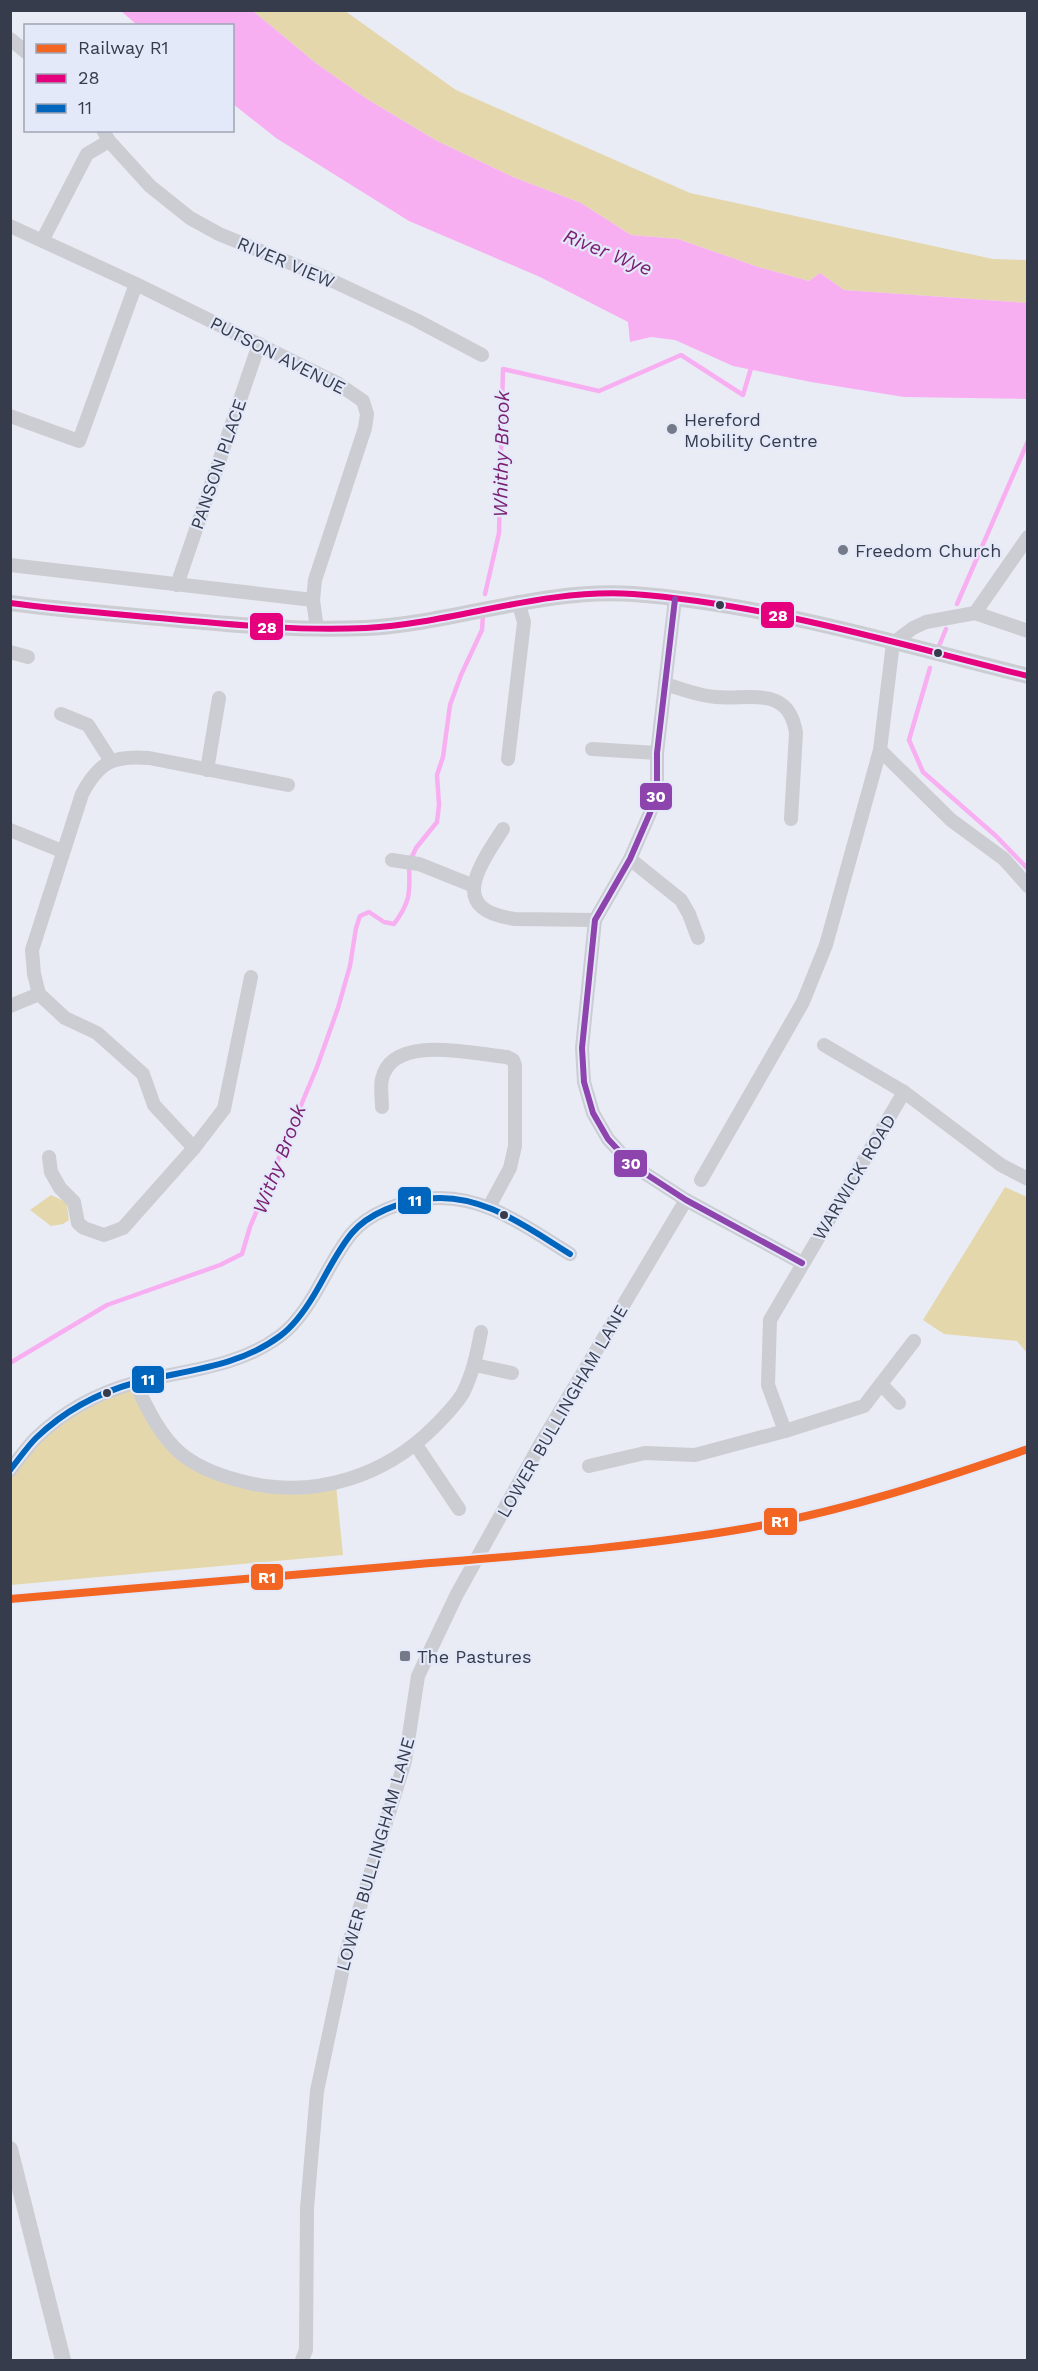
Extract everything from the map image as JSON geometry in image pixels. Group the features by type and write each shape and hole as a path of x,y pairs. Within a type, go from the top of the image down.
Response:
{"street":[{"path":"10,39 24,50"},
{"name":"RIVER VIEW","path":"43,239 87,154 106,136 150,186 190,218 219,234 322,276 416,320 482,355"},
{"name":"PUTSON AVENUE","path":"10,226 43,239 259,344 352,392 363,401 367,414 365,428 320,562 313,600 317,629"},
{"path":"10,416 79,441 136,284"},
{"name":"PANSON PLACE","path":"177,585 259,344"},
{"path":"975,613 1028,537"},
{"path":"10,565 313,600"},
{"path":"10,603 254,627 317,629 368,628 518,602 587,594 632,594 800,620 1028,676"},
{"path":"675,599 657,753 657,793 630,859 595,920 582,1048 584,1082 593,1113 608,1139 632,1166 686,1200 802,1263"},
{"path":"508,759 524,622 518,602"},
{"path":"701,1180 803,1002 816,975 880,750 893,643 913,628 926,622 975,613 1028,631"},
{"path":"10,652 28,657"},
{"path":"665,684 703,696 770,698 783,705 794,722 796,733 791,819"},
{"path":"207,770 219,699"},
{"path":"61,714 88,725 111,761"},
{"path":"592,749 657,753"},
{"path":"880,750 951,820 1004,859 1028,886"},
{"path":"194,1148 154,1104 143,1074 97,1033 65,1018 39,994 32,950 62,850 82,794 93,773 111,761 130,756 149,758 288,785"},
{"path":"503,828 480,864 473,881 475,897 484,910 501,918 595,920"},
{"path":"10,830 62,850"},
{"path":"630,859 681,900 698,938"},
{"path":"392,860 419,864 474,886"},
{"path":"49,1157 51,1172 60,1188 74,1202 78,1223 84,1228 104,1234 123,1228 194,1148 224,1109 251,977"},
{"path":"10,1006 39,994"},
{"name":"WARWICK ROAD","path":"824,1045 904,1092 1001,1165 1028,1179"},
{"path":"382,1107 382,1078 392,1061 407,1051 422,1048 507,1057 513,1060 515,1065 515,1146 510,1168 489,1207"},
{"name":"WARWICK ROAD","path":"784,1431 768,1385 770,1320 904,1092"},
{"path":"10,1470 36,1438 74,1408 135,1383 198,1371 252,1354 280,1336 302,1314 352,1232 370,1217 395,1206 426,1198 451,1198 489,1207 570,1254"},
{"name":"LOWER BULLINGHAM LANE","path":"302,2361 306,2350 307,2208 317,2091 347,1949 405,1761 418,1676 457,1594 541,1443 686,1200"},
{"path":"135,1383 162,1435 179,1452 197,1465 228,1478 266,1486 321,1486 351,1480 381,1466 416,1445 462,1395 475,1365 481,1332"},
{"path":"588,1466 645,1453 695,1455 864,1406 914,1341"},
{"path":"475,1365 512,1373"},
{"path":"882,1384 899,1403"},
{"path":"416,1445 459,1509"},
{"path":"10,2149 63,2361"}],"shaded area":[{"path":"253,11 345,11 456,90 690,193 993,259 1027,260 1027,303 844,290 820,273 809,281 758,267 678,239 631,235 581,203 513,177 437,141 367,99 317,64"},
{"path":"1005,1187 1027,1197 1027,1353 1017,1341 944,1334 923,1320"},
{"path":"51,1195 70,1204 67,1205 69,1220 63,1224 51,1226 30,1210"},
{"path":"137,1384 165,1436 197,1465 259,1486 336,1485 343,1555 11,1585 11,1473 36,1438 76,1409"}],"water":[{"name":"River Wye","path":"121,11 253,11 317,64 367,99 437,141 513,177 581,203 631,235 678,239 758,267 809,281 820,273 844,290 1027,303 1027,399 904,397 811,382 733,366 675,340 651,337 630,342 628,322 540,277 409,221 276,138 234,105 234,24 136,24"}],"waterway":[{"name":"Whithy Brook","path":"485,594 499,533 503,369 599,391 681,355 743,395 752,365"},
{"path":"957,604 1028,441"},
{"name":"Withy Brook","path":"410,861 416,848 437,822 439,805 437,775 443,757 450,705 482,630 483,614"},
{"path":"939,646 946,629"},
{"path":"930,668 909,740 923,772 996,836 1028,869"},
{"name":"Withy Brook","path":"10,1363 107,1305 220,1265 242,1254 250,1227 317,1067 338,1008 350,966 360,916 369,912 384,922 394,924 404,909 408,896 409,865"}],"rail line":[{"name":"R1","path":"10,1599 543,1554 707,1535 784,1521 855,1504 924,1484 1028,1449"}],"transit line":[{"name":"28","path":"10,603 243,625 342,629 400,625 565,596 633,594 683,599 782,616 1028,676"},
{"name":"30","path":"675,599 657,753 657,793 630,859 595,920 582,1048 584,1082 593,1113 608,1139 632,1165 686,1200 802,1263"},
{"name":"11","path":"10,1470 46,1429 69,1412 94,1398 134,1383 228,1362 263,1347 280,1336 303,1312 352,1233 376,1214 395,1206 425,1199 465,1200 502,1213 570,1254"}],"place":[{"name":"Hereford Mobility Centre","path":"672,429"},
{"name":"Freedom Church","path":"843,550"},
{"name":"The Pastures","path":"405,1656"}]}
